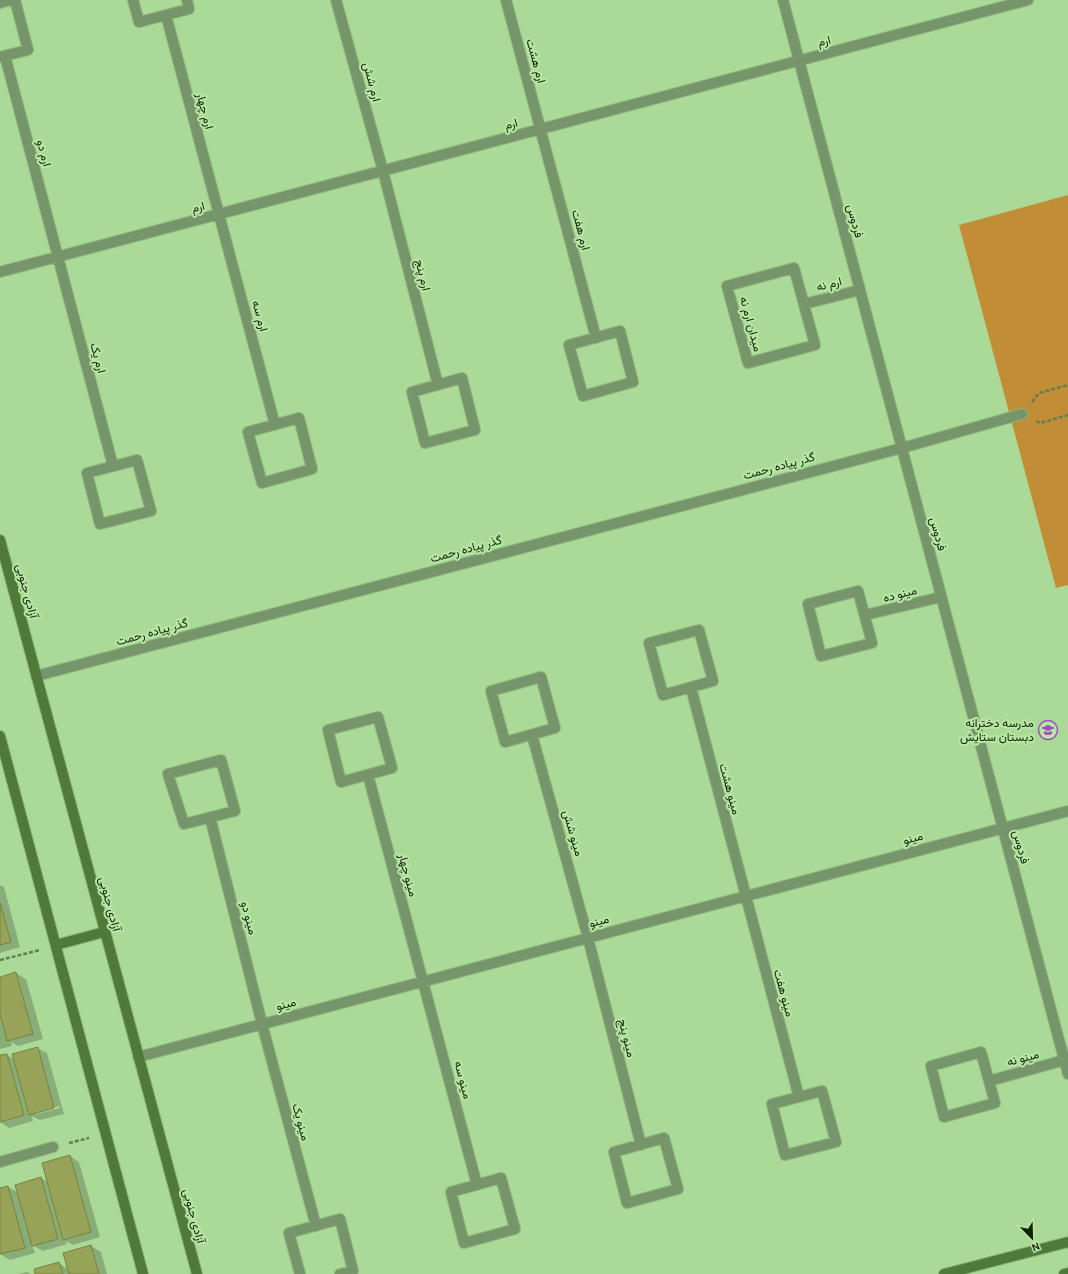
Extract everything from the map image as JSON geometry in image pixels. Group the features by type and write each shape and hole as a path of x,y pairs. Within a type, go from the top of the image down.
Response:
{"main road":[{"name":"آزادی جنوبی","path":"0,540 196,1274"},
{"path":"0,736 143,1274"},
{"path":"56,946 104,932"},
{"path":"944,1274 1068,1242"},
{"path":"1064,1274 1068,1273"}],"street":[{"path":"0,2 10,0"},
{"path":"2,57 28,50 15,0"},
{"path":"133,0 139,22 190,9 187,0"},
{"name":"ارم شش","path":"336,0 383,171"},
{"name":"ارم هشت","path":"506,0 541,129"},
{"name":"فردوس","path":"783,0 1002,828 1066,1060 1068,1074"},
{"name":"ارم","path":"0,272 1028,0"},
{"name":"ارم چهار","path":"166,15 219,214"},
{"name":"ارم دو","path":"2,57 58,257"},
{"name":"ارم هفت","path":"541,129 596,338"},
{"name":"ارم پنج","path":"383,171 438,385"},
{"name":"ارم سه","path":"219,214 275,425"},
{"name":"ارم یک","path":"58,257 113,466"},
{"name":"میدان ارم نه","path":"794,268 804,304 815,345 748,363 727,286 794,268"},
{"name":"ارم نه","path":"804,304 860,290"},
{"path":"620,331 633,382 583,396 569,345 596,338 620,331"},
{"path":"462,378 476,430 425,443 412,392 438,385 462,378"},
{"name":"گذر پیاده رحمت","path":"36,676 902,448 1022,414"},
{"path":"299,418 312,469 262,483 248,432 275,425 299,418"},
{"path":"137,460 151,511 100,524 87,473 113,466 137,460"},
{"path":"858,591 864,615 872,643 821,656 808,604 858,591"},
{"name":"مینو ده","path":"864,615 941,597"},
{"path":"699,630 713,681 690,688 663,695 649,643 699,630"},
{"path":"542,677 555,728 532,735 505,742 491,691 542,677"},
{"name":"مینو هشت","path":"690,688 745,896"},
{"path":"378,717 392,768 368,775 341,782 328,730 378,717"},
{"name":"مینو شش","path":"532,735 588,938"},
{"path":"221,760 235,811 210,817 184,824 168,774 221,760"},
{"name":"مینو چهار","path":"368,775 423,982"},
{"name":"مینو","path":"138,1057 1068,810"},
{"name":"مینو دو","path":"210,817 262,1024"},
{"name":"مینو هفت","path":"745,896 798,1097"},
{"name":"مینو پنج","path":"588,938 641,1145"},
{"name":"مینو سه","path":"423,982 477,1185"},
{"name":"مینو یک","path":"262,1024 316,1226"},
{"path":"981,1052 989,1081 995,1103 944,1117 931,1066 981,1052"},
{"name":"مینو نه","path":"989,1081 1066,1060"},
{"path":"822,1091 836,1142 785,1155 772,1104 798,1097 822,1091"},
{"path":"664,1138 678,1189 627,1203 614,1152 641,1145 664,1138"},
{"path":"0,1162 53,1147"},
{"path":"501,1178 515,1229 464,1242 451,1192 477,1185 501,1178"},
{"path":"300,1274 289,1233 340,1219 353,1271 340,1274"}],"path":[{"path":"1068,385 1039,393 1022,414 1040,423 1068,415"},
{"path":"0,960 56,946"},
{"path":"53,1147 106,1133"}],"shaded area":[{"path":"1068,195 1068,585 1056,588 959,225"}],"building":[{"path":"0,903 11,942 0,945"},
{"path":"16,972 33,1034 7,1041 0,1014 0,977"},
{"path":"38,1047 54,1108 29,1115 12,1054"},
{"path":"7,1054 24,1115 0,1122 0,1055"},
{"path":"70,1155 91,1232 63,1240 42,1163"},
{"path":"41,1177 58,1239 32,1246 15,1185"},
{"path":"8,1186 25,1248 0,1254 0,1188"},
{"path":"91,1245 99,1274 69,1274 63,1253"},
{"path":"59,1262 63,1274 35,1274 34,1269"}],"place":[{"name":"مدرسه دخترانه دبستان ستایش","path":"1048,730"}]}
